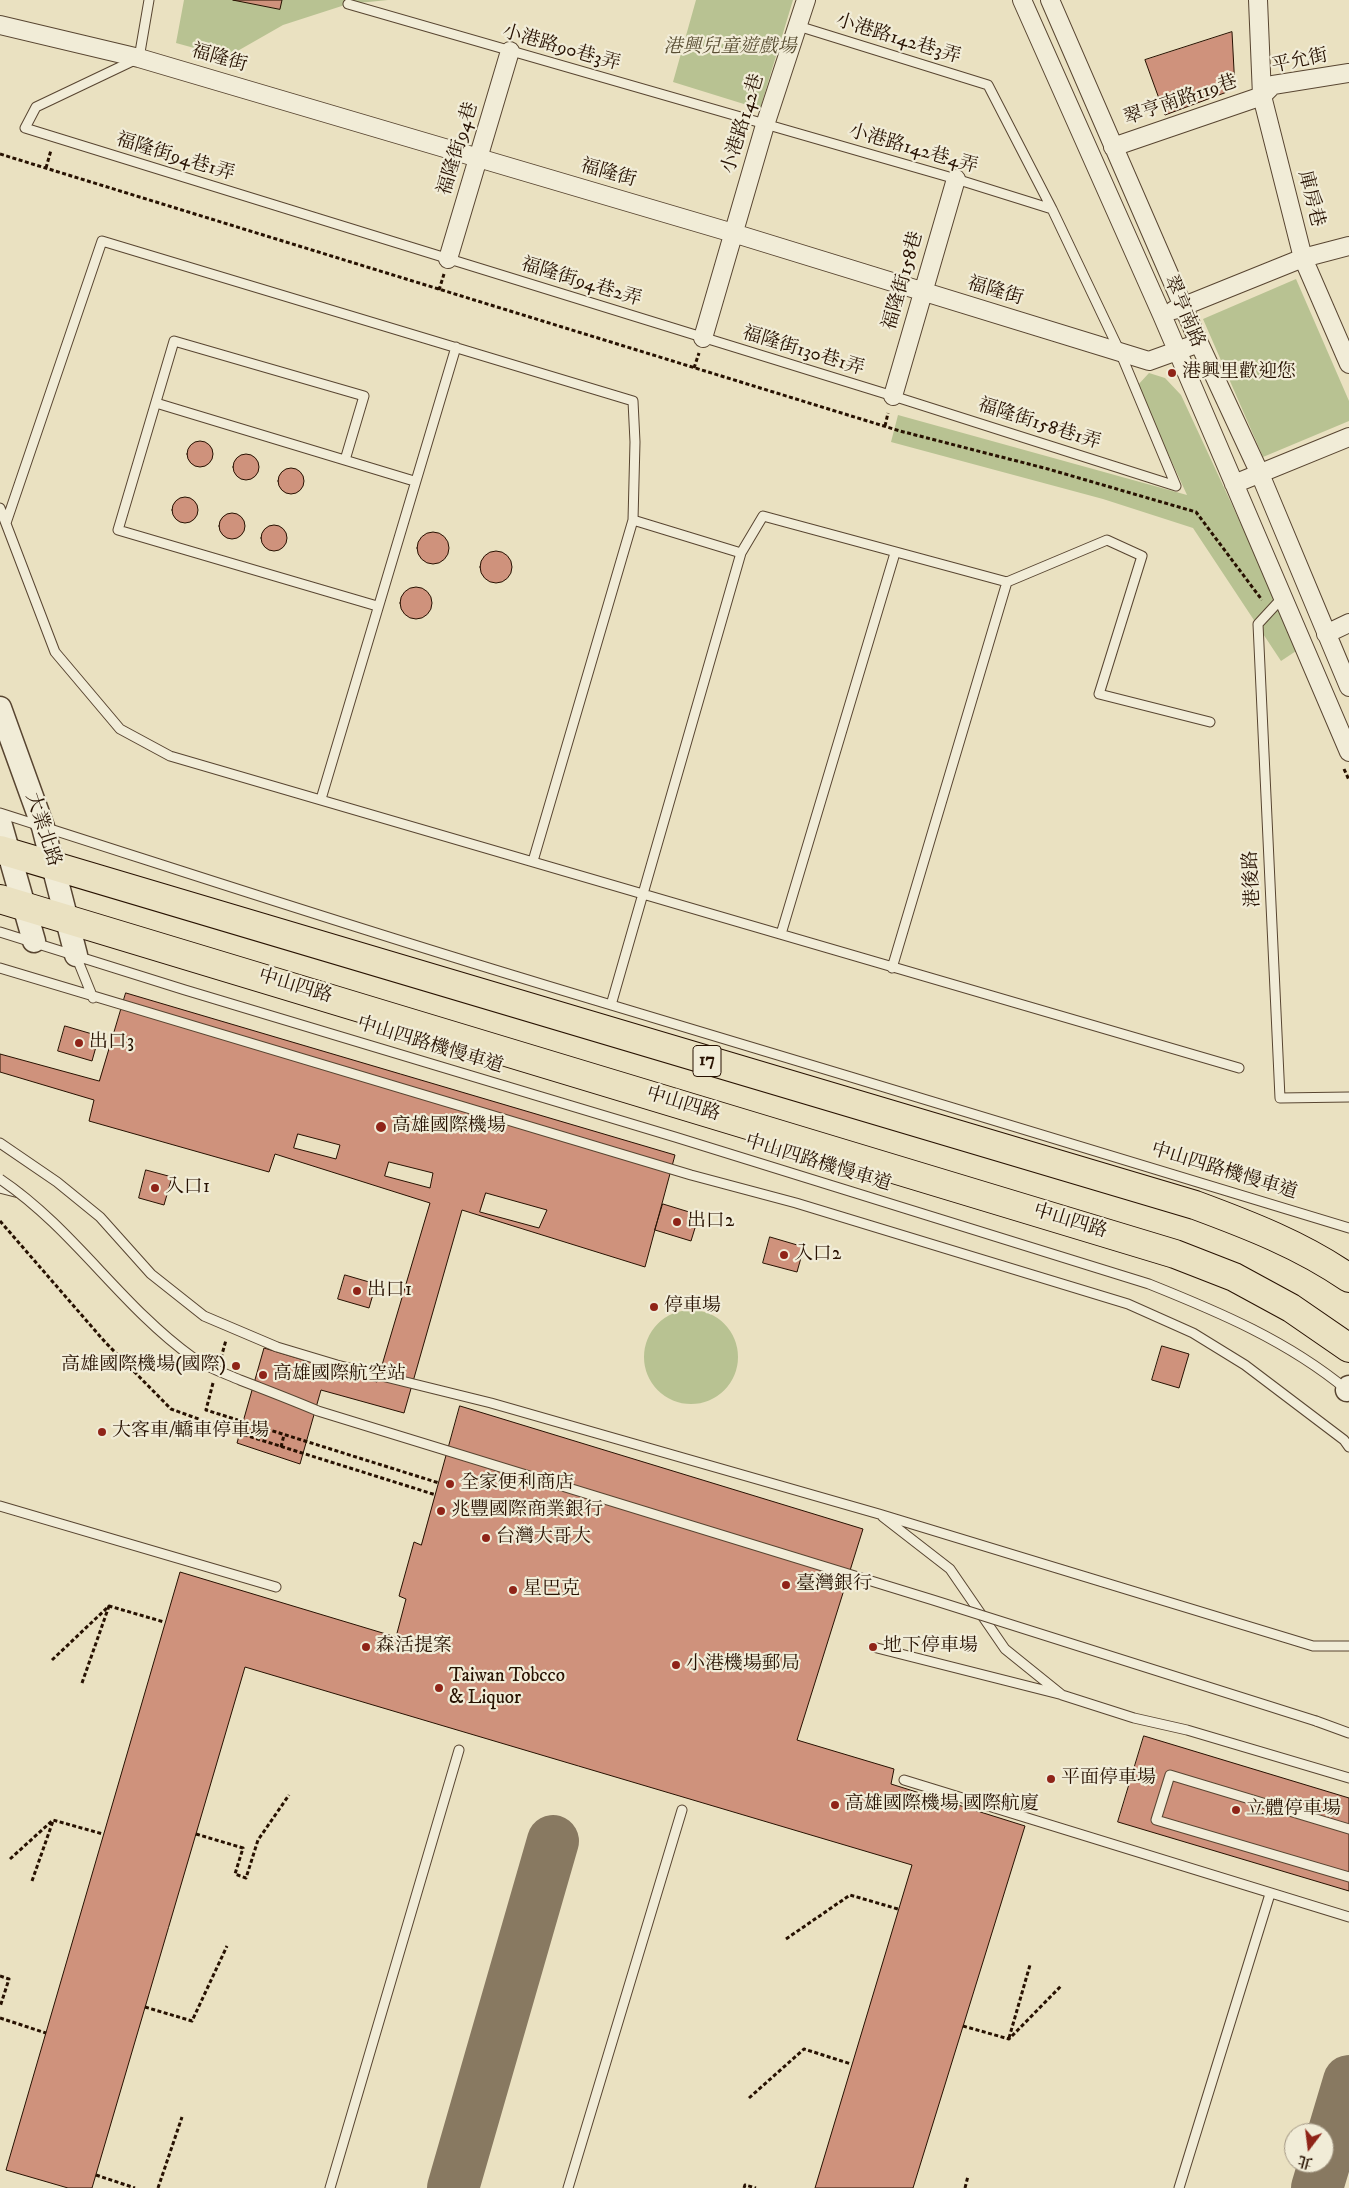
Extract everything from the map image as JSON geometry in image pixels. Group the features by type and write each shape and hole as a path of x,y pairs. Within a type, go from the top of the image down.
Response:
{"main road":[{"name":"17","path":"5,852 1194,1205 1269,1233 1326,1262 1349,1278"},
{"name":"中山四路","path":"12,902 1174,1254 1234,1277 1259,1290 1291,1308 1349,1348"}],"street":[{"name":"小港路142巷","path":"703,338 732,233 806,0"},
{"name":"翠亨南路","path":"1022,0 1178,351 1234,484 1277,604 1346,758"},
{"name":"翠亨南路","path":"1050,0 1199,343 1260,474 1349,687"},
{"name":"庫房巷","path":"1258,0 1262,96 1302,258 1349,364"},
{"name":"福隆街","path":"0,25 139,58 732,233 923,293 1149,360 1199,343"},
{"name":"福隆街94巷","path":"448,259 510,51"},
{"name":"平允街","path":"1262,96 1273,85 1349,73"},
{"name":"翠亨南路119巷","path":"1113,147 1262,96"},
{"name":"福隆街158巷","path":"893,396 956,179"},
{"path":"1162,315 1302,258 1349,246"},
{"path":"1234,484 1349,437"},
{"path":"1326,634 1349,623"},
{"name":"大業北路","path":"0,708 43,827 76,954"},
{"name":"大業北路","path":"0,822 12,902 34,941"}],"lane":[{"path":"139,58 149,0"},
{"name":"小港路90巷3弄","path":"348,4 765,125"},
{"name":"小港路142巷3弄","path":"798,26 988,84 1052,209"},
{"name":"福隆街94巷1弄","path":"139,58 36,107 25,128 448,259"},
{"name":"小港路142巷4弄","path":"765,125 956,179 1052,209"},
{"path":"1052,209 1120,352"},
{"path":"6,523 102,241 634,401 633,520 533,861"},
{"name":"福隆街94巷2弄","path":"448,259 703,338"},
{"name":"福隆街130巷1弄","path":"703,338 893,396"},
{"path":"345,460 364,396 174,341 118,530 377,606"},
{"path":"321,799 414,481 456,347"},
{"name":"福隆街158巷1弄","path":"893,396 1176,486 1120,352"},
{"path":"156,403 414,481"},
{"path":"0,508 55,652 120,729 170,756 1239,1068"},
{"path":"611,1005 741,553 763,516 1007,582 1107,540 1142,556 1098,694 1210,722"},
{"path":"633,520 741,553"},
{"path":"781,934 895,553"},
{"path":"892,968 1007,582"},
{"name":"港後路","path":"1277,604 1258,624 1280,1098 1349,1097"},
{"name":"中山四路機慢車道","path":"0,813 203,880 611,1005 1009,1123 1349,1228"},
{"name":"中山四路機慢車道","path":"0,932 76,954 185,990 685,1140 1149,1284 1218,1312 1271,1338 1328,1374 1348,1390"},
{"path":"76,954 93,998"},
{"path":"0,968 93,998 691,1174 796,1203 1128,1304 1193,1333 1245,1365 1344,1440 1349,1447"},
{"path":"0,1143 57,1182 100,1217 151,1274 204,1316 277,1347 337,1365 491,1403 879,1514 1313,1646 1349,1646"},
{"path":"0,1179 54,1225 128,1302 166,1337 194,1359 223,1373 318,1411 942,1603 1349,1733"},
{"path":"0,1188 30,1197"},
{"path":"0,1506 276,1587"},
{"path":"879,1514 950,1569 1005,1650 1062,1695"},
{"path":"873,1647 1062,1695 1134,1718 1187,1730 1349,1778"},
{"path":"1332,1726 1349,1724"},
{"path":"330,2188 459,1750"},
{"path":"1349,1829 1170,1775 1156,1820 1349,1876"},
{"path":"904,1780 1349,1917"},
{"path":"568,2188 682,1810"},
{"path":"1179,2188 1270,1894"}],"path":[{"path":"46,168 55,138"},
{"path":"0,154 900,431 1048,469 1196,512 1277,604"},
{"path":"1346,758 1349,780"},
{"path":"0,1221 105,1342 171,1409 436,1495"},
{"path":"219,1364 229,1326"},
{"path":"214,1382 206,1410 439,1483"},
{"path":"281,1446 284,1435"},
{"path":"109,1606 164,1622"},
{"path":"52,1660 109,1606"},
{"path":"82,1683 109,1606"},
{"path":"196,1834 243,1848 235,1874 246,1878 258,1840 289,1795"},
{"path":"53,1820 103,1834"},
{"path":"10,1859 53,1820"},
{"path":"32,1880 53,1820"},
{"path":"786,1939 850,1895 898,1909"},
{"path":"145,2007 192,2021 227,1946"},
{"path":"1009,2039 1030,1965"},
{"path":"0,1976 9,1979 0,2008"},
{"path":"1009,2039 1061,1986"},
{"path":"0,2018 46,2033"},
{"path":"963,2026 1009,2039"},
{"path":"749,2098 804,2049 851,2064"},
{"path":"158,2188 182,2117"},
{"path":"96,2175 135,2188"},
{"path":"965,2188 968,2176"},
{"path":"744,2188 745,2185 756,2188"}],"green space":[{"path":"184,0 388,0 348,4 283,25 227,57 176,43"},
{"name":"港興兒童遊戲場","path":"696,0 793,0 760,109 673,82"},
{"path":"1296,279 1349,401 1349,421 1263,457 1203,319"},
{"path":"1149,373 1165,378 1181,395 1299,649 1281,661 1193,528 1103,499 891,442 898,415 1187,495 1137,386"},
{"path":"691,1310 709,1313 724,1324 735,1339 738,1357 735,1375 724,1390 709,1401 691,1404 673,1401 658,1390 647,1375 644,1357 647,1339 658,1324 673,1313"}],"building":[{"path":"233,0 282,0 280,9"},
{"path":"1232,32 1235,89 1165,115 1145,60"},
{"path":"200,441 209,445 213,454 209,463 200,467 191,463 187,454 191,445"},
{"path":"246,454 255,458 259,467 255,476 246,480 237,476 233,467 237,458"},
{"path":"291,468 300,472 304,481 300,490 291,494 282,490 278,481 282,472"},
{"path":"185,497 194,501 198,510 194,519 185,523 176,519 172,510 176,501"},
{"path":"232,513 241,517 245,526 241,535 232,539 223,535 219,526 223,517"},
{"path":"274,525 283,529 287,538 283,547 274,551 265,547 261,538 265,529"},
{"path":"433,532 444,537 449,548 444,559 433,564 422,559 417,548 422,537"},
{"path":"496,551 507,556 512,567 507,578 496,583 485,578 480,567 485,556"},
{"path":"416,587 427,592 432,603 427,614 416,619 405,614 400,603 405,592"},
{"path":"126,993 675,1155 645,1267 462,1210 404,1413 321,1390 300,1464 237,1443 264,1348 377,1382 430,1203 275,1154 269,1172 89,1121 94,1100 0,1072 0,1054 99,1081"},
{"name":"出口3","path":"65,1026 99,1036 92,1061 58,1051"},
{"path":"298,1134 340,1145 336,1159 294,1148"},
{"path":"389,1162 433,1173 430,1188 385,1176"},
{"name":"入口1","path":"146,1170 172,1177 164,1205 139,1198"},
{"path":"486,1193 547,1210 539,1228 480,1212"},
{"name":"出口2","path":"663,1204 699,1215 691,1241 655,1230"},
{"name":"入口2","path":"770,1237 804,1247 797,1272 763,1263"},
{"name":"出口1","path":"345,1275 376,1284 369,1308 338,1299"},
{"path":"1162,1346 1189,1354 1179,1388 1152,1380"},
{"name":"高雄國際機場 國際航廈","path":"460,1406 863,1529 797,1740 894,1769 891,1784 1025,1826 913,2188 815,2188 912,1865 245,1667 92,2188 68,2188 6,2170 180,1572 396,1637 406,1599 399,1596 414,1542 421,1545"},
{"name":"立體停車場","path":"1144,1736 1349,1798 1349,1891 1118,1822"}],"taxiway":[{"path":"453,2188 553,1841"},
{"path":"1317,2188 1349,2081"}],"place":[{"name":"港興里歡迎您","path":"1172,373"},
{"name":"出口3","path":"79,1043"},
{"name":"高雄國際機場","path":"381,1127"},
{"name":"入口1","path":"155,1188"},
{"name":"出口2","path":"677,1222"},
{"name":"入口2","path":"784,1255"},
{"name":"出口1","path":"357,1291"},
{"name":"停車場","path":"654,1307"},
{"name":"高雄國際機場(國際)","path":"236,1366"},
{"name":"高雄國際航空站","path":"263,1375"},
{"name":"大客車/轎車停車場","path":"102,1432"},
{"name":"全家便利商店","path":"450,1484"},
{"name":"兆豐國際商業銀行","path":"441,1511"},
{"name":"台灣大哥大","path":"486,1538"},
{"name":"臺灣銀行","path":"786,1585"},
{"name":"星巴克","path":"513,1590"},
{"name":"森活提案","path":"366,1647"},
{"name":"地下停車場","path":"873,1647"},
{"name":"小港機場郵局","path":"676,1665"},
{"name":"Taiwan Tobcco & Liquor","path":"439,1688"},
{"name":"平面停車場","path":"1051,1779"},
{"name":"高雄國際機場 國際航廈","path":"835,1805"},
{"name":"立體停車場","path":"1236,1810"}]}
